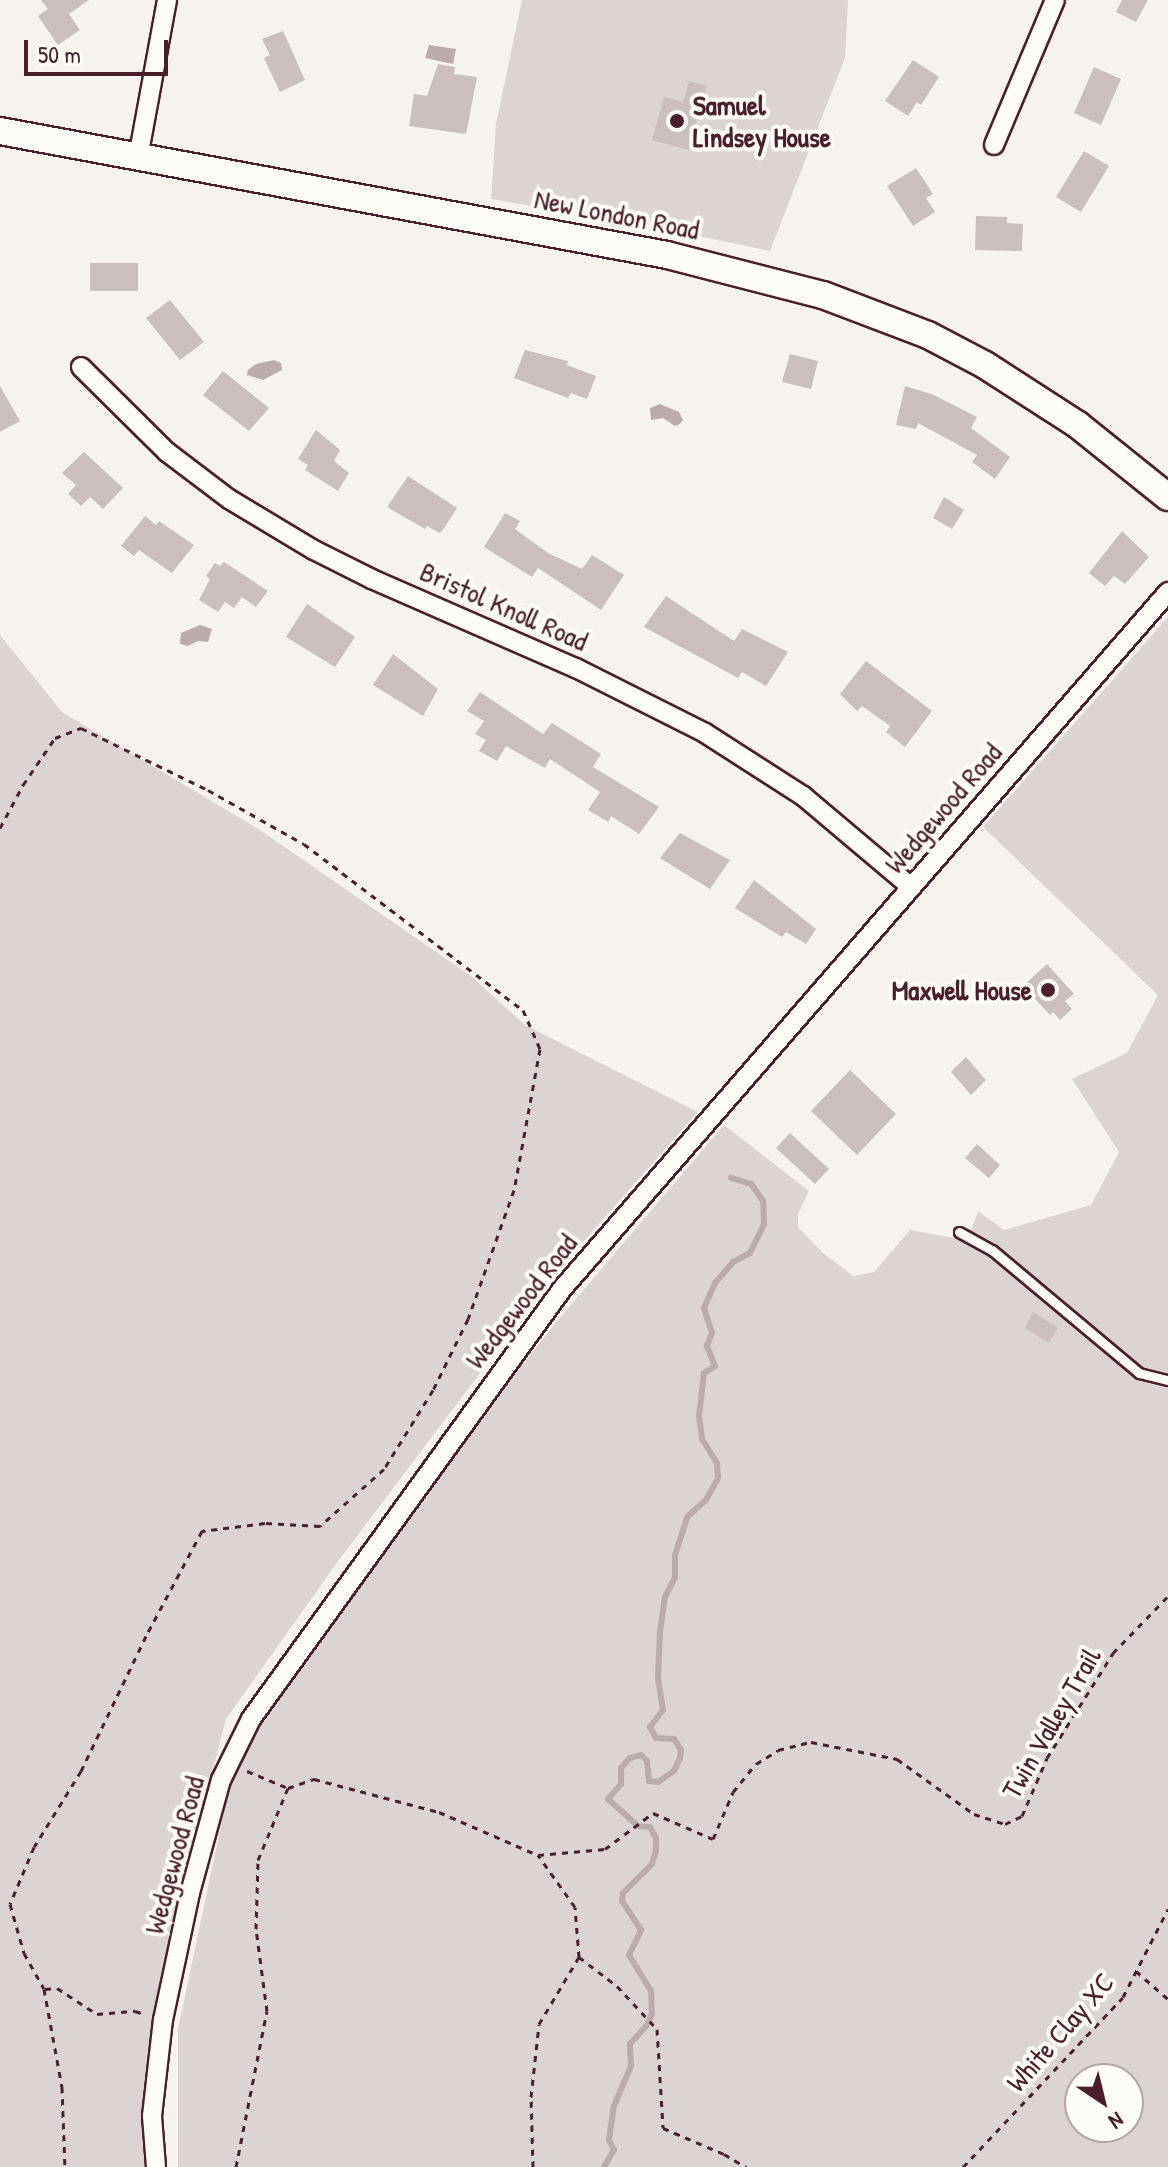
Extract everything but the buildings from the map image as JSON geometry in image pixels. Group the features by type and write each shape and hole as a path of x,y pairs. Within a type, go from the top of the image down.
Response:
{"main road":[{"name":"New London Road","path":"0,131 667,255 823,295 928,335 985,365 1078,425 1168,497"}],"street":[{"path":"138,158 167,0"},
{"path":"994,145 1055,0"},
{"name":"Bristol Knoll Road","path":"81,367 167,452 229,499 314,550 372,579 576,668 705,733 803,796 911,887"},
{"name":"Wedgewood Road","path":"156,2167 152,2116 163,2020 190,1893 229,1764 251,1719 562,1289 1168,592"}],"lane":[{"path":"959,1232 992,1250 1139,1373 1168,1380"}],"path":[{"path":"0,828 23,785 55,738 81,728 208,790 304,844 523,1010 540,1049 514,1190 468,1319 433,1390 384,1469 320,1526 265,1523 202,1531 146,1636 81,1771 34,1847 10,1904 24,1953 44,1989 62,2087 65,2167"},
{"name":"Twin Valley Trail","path":"288,1788 314,1779 439,1812 538,1855 605,1849 625,1837 640,1819 653,1813 713,1839 733,1792 756,1764 778,1750 811,1742 897,1759 974,1814 1005,1824 1022,1816 1047,1758 1113,1653 1168,1596"},
{"path":"229,1764 288,1788 258,1860 256,1929 267,2011 236,2167"},
{"path":"533,2167 531,2097 539,2024 579,1957 575,1907 538,1855"},
{"name":"White Clay XC","path":"963,2167 1123,1997 1168,1909"},
{"path":"579,1957 617,1986 655,2027 663,2128 724,2154 746,2167"},
{"path":"1136,1971 1168,1999"},
{"path":"44,1989 57,1988 97,2014 135,2011 163,2020"}],"shaded area":[{"path":"522,0 848,0 845,58 770,251 660,228 491,199 496,124"},
{"path":"429,45 456,49 453,64 425,58"},
{"path":"274,360 281,363 282,370 263,380 247,375 256,364"},
{"path":"660,404 679,412 683,420 680,424 675,426 663,418 651,420 650,408"},
{"path":"1168,617 1168,2167 178,2167 178,2029 230,1783 259,1720 460,1444 557,1321 724,1125 809,1191 798,1214 798,1227 822,1252 853,1276 874,1272 910,1230 960,1239 971,1231 978,1211 1004,1230 1091,1205 1119,1152 1072,1079 1127,1053 1158,995 983,827"},
{"path":"200,625 212,629 208,642 198,641 188,646 180,644 181,633"},
{"path":"0,635 62,712 260,830 471,976 525,1025 698,1112 558,1270 336,1564 226,1719 183,1886 150,2167 0,2167"}],"waterway":[{"path":"604,2167 614,2150 609,2140 614,2106 631,2066 630,2044 647,2025 652,2014 651,1991 629,1955 641,1930 622,1901 623,1893 652,1864 656,1851 656,1838 650,1827 638,1826 608,1799 621,1784 621,1768 630,1758 641,1755 647,1761 649,1781 658,1782 674,1771 680,1758 681,1750 674,1739 656,1738 650,1727 663,1710 658,1678 660,1632 665,1597 675,1577 675,1555 687,1517 706,1500 718,1478 717,1463 702,1439 699,1416 704,1373 715,1366 707,1346 712,1333 704,1308 715,1283 733,1262 750,1253 764,1224 763,1201 751,1184 731,1178"}],"place":[{"name":"Samuel Lindsey House","path":"677,121"},
{"name":"Maxwell House","path":"1048,990"}]}
